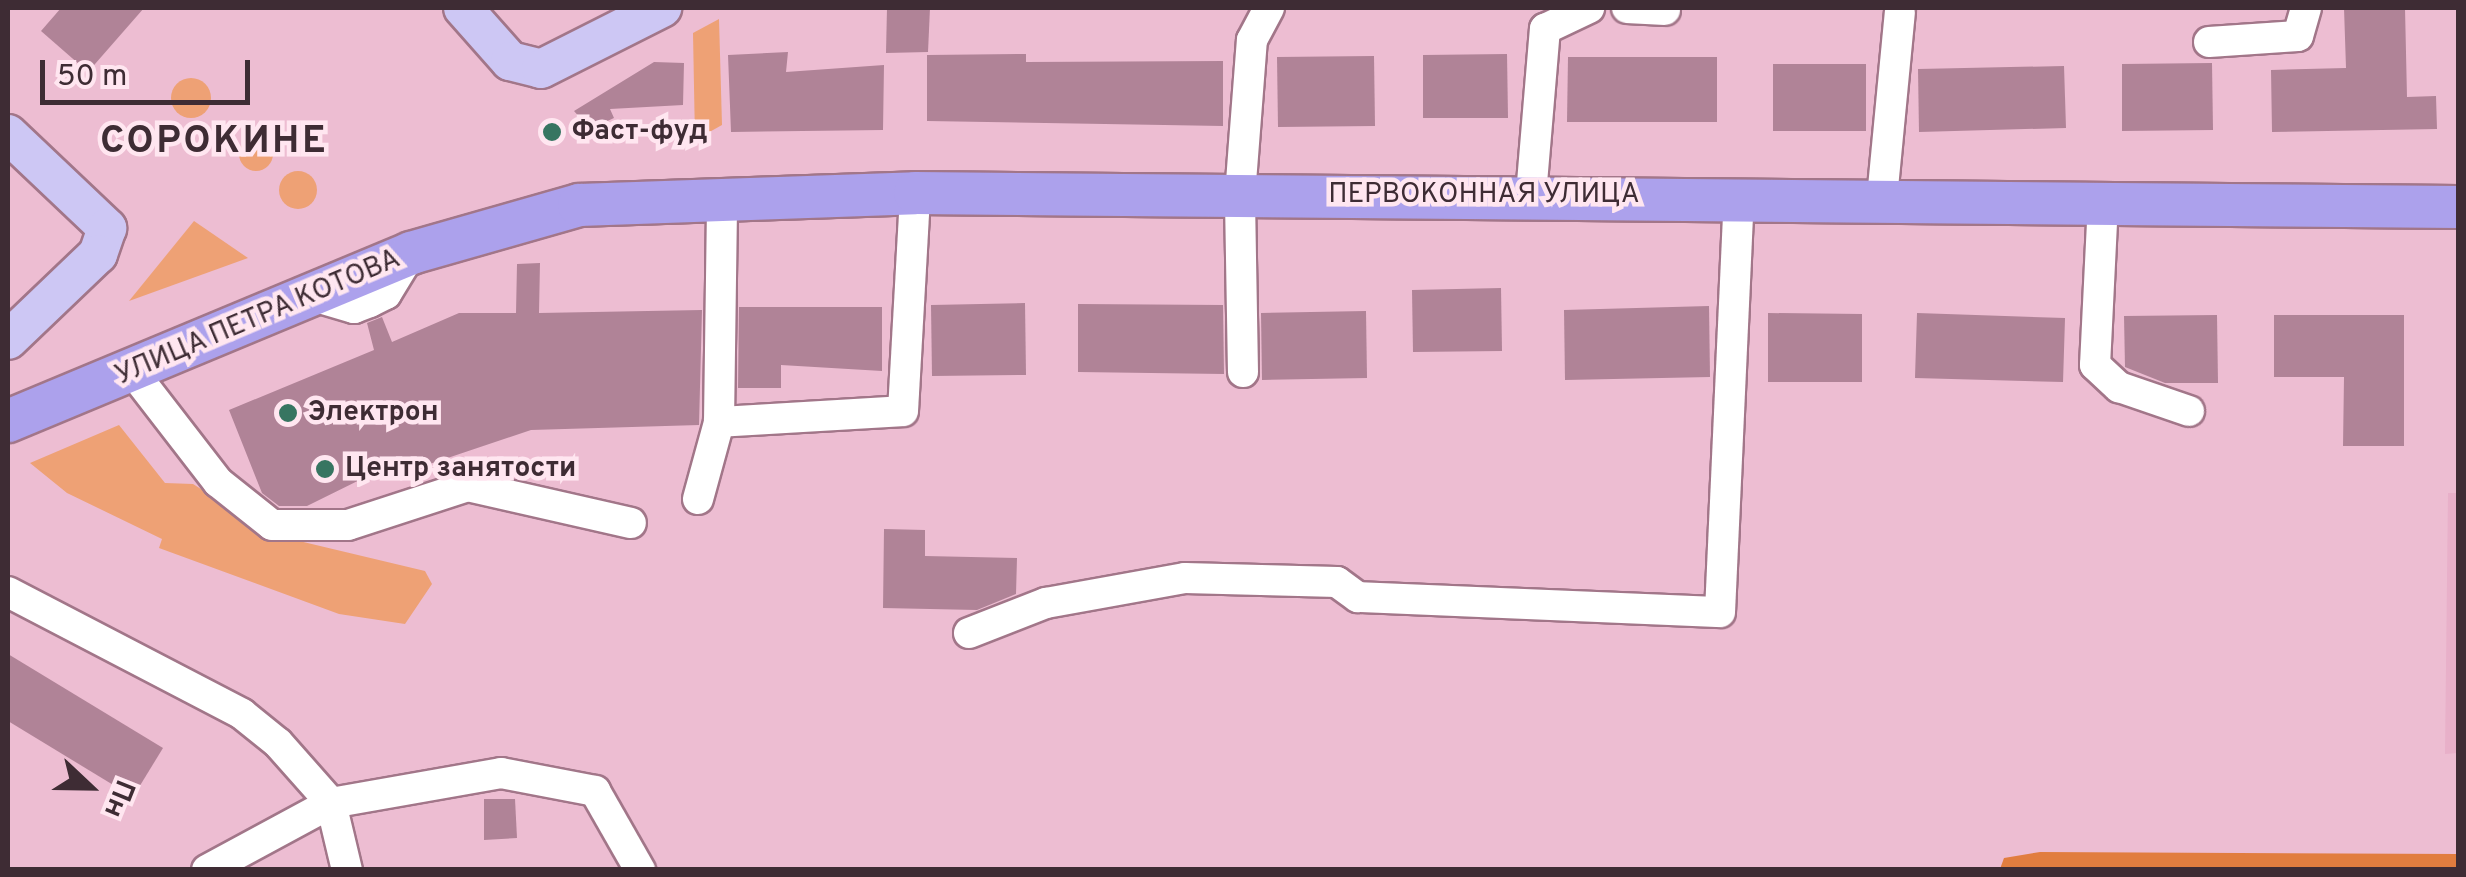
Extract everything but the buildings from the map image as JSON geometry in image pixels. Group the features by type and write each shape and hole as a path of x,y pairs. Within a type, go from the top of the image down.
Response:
{"highway":[{"name":"ПЕРВОКОННАЯ УЛИЦА","path":"511,219 579,205 915,193 1739,196 2458,206"},
{"name":"УЛИЦА ПЕТРА КОТОВА","path":"8,421 411,253 511,219"}],"main road":[{"path":"463,8 510,61 541,69 662,8"},
{"path":"8,134 107,228 98,254 8,340"}],"street":[{"path":"1243,372 1240,194 1252,40 1269,8"},
{"path":"1530,195 1545,30 1588,8"},
{"path":"1627,8 1665,10"},
{"path":"2209,42 2298,36 2306,8"},
{"path":"1882,198 1900,12"},
{"path":"719,422 902,411 915,193"},
{"path":"969,633 1046,603 1185,578 1337,582 1358,597 1720,612 1739,196"},
{"path":"698,499 719,422 722,198"},
{"path":"2103,202 2095,365 2119,387 2190,411"},
{"path":"133,372 218,482 272,525 348,525 468,486 630,523"},
{"path":"8,592 242,714 331,803 347,869"},
{"path":"207,870 331,803 501,773 595,791 640,870"}],"shaded area":[{"path":"719,19 722,125 695,140 693,33"},
{"path":"191,78 205,84 211,98 205,112 191,118 177,112 171,98 177,84"},
{"path":"256,137 268,142 273,154 268,166 256,171 244,166 239,154 244,142"},
{"path":"298,171 312,176 317,190 312,204 298,209 284,204 279,190 284,176"},
{"path":"194,221 248,258 129,301"},
{"path":"119,425 165,483 193,484 274,535 425,571 432,584 405,624 339,614 159,548 162,539 67,493 30,463"},
{"path":"2448,493 2458,493 2458,753 2445,754"},
{"path":"2040,852 2458,854 2458,869 2000,869 2004,858"}],"place":[{"name":"Фаст-фуд","path":"552,132"},
{"name":"Электрон","path":"288,413"},
{"name":"Центр занятости","path":"325,469"}],"district":[{"name":"СОРОКИНЕ","path":"214,143"}]}
